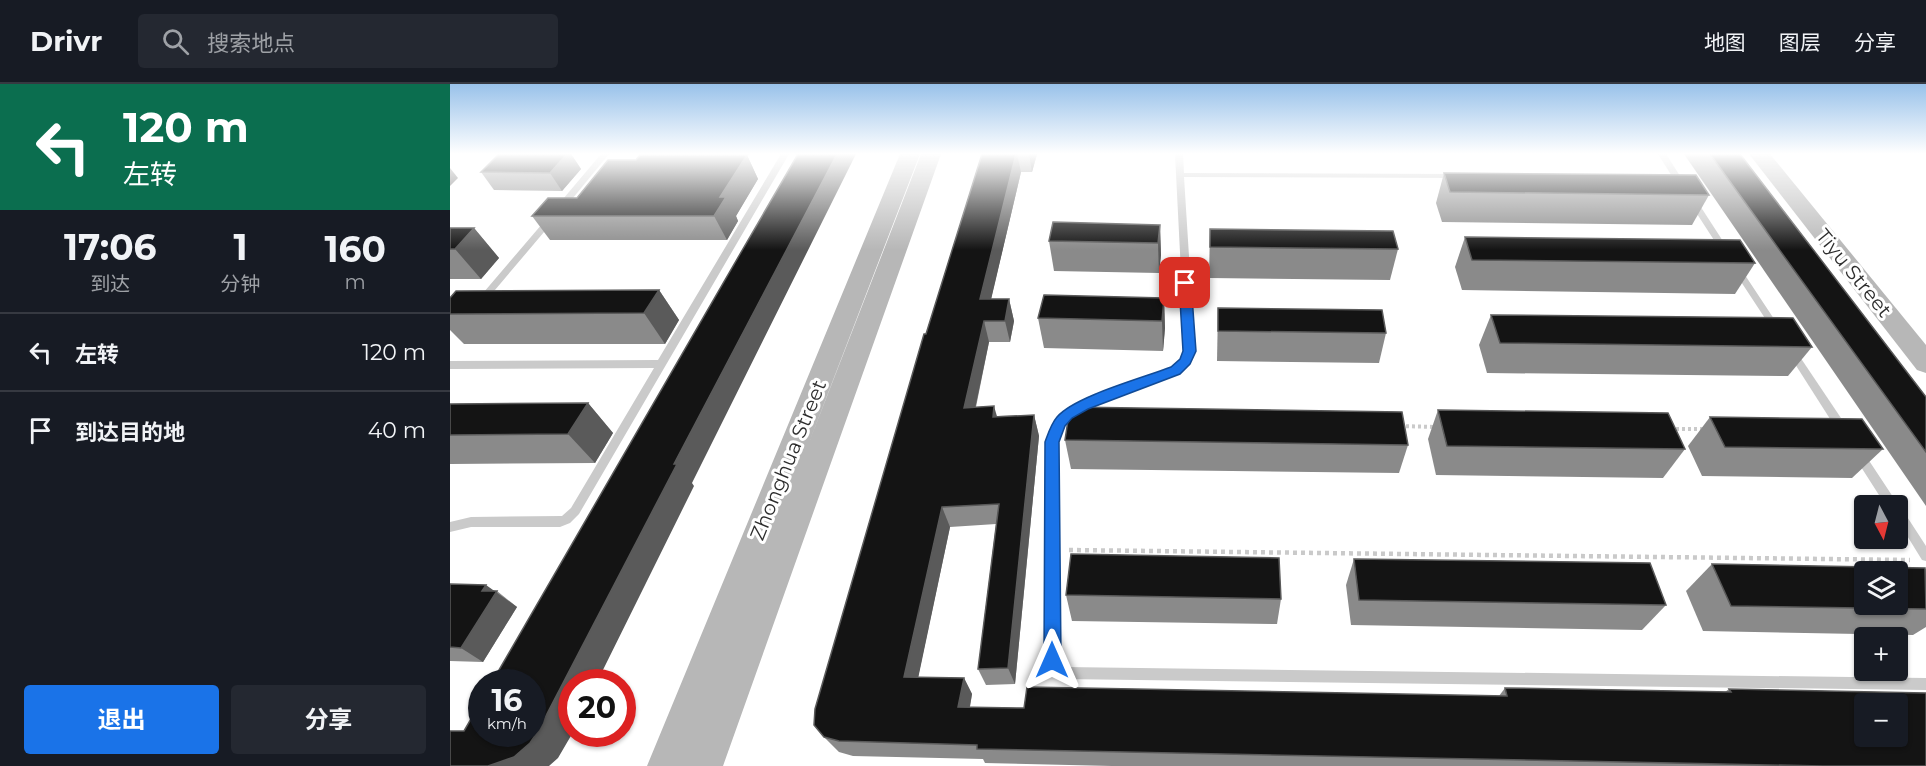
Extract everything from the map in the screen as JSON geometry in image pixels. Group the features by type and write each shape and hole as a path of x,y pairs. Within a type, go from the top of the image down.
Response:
{"main road":[{"name":"Zhonghua Street","path":"666,766 897,186"},
{"name":"Zhonghua Street","path":"704,766 919,186"},
{"name":"Tiyu Street","path":"1784,186 1926,363"}],"lane":[{"path":"472,312 578,186"},
{"path":"450,527 471,522 560,522 566,520 575,511 766,186"},
{"path":"1181,186 1190,351 1185,361 1176,370 1067,414 1059,423 1052,442 1052,660 1061,673 1926,684"},
{"path":"1683,186 1886,495"},
{"path":"450,365 661,364"},
{"path":"1908,533 1920,558"}],"path":[{"path":"1392,426 1440,427"},
{"path":"1665,429 1713,429"},
{"path":"1052,550 1920,558"}],"building":[{"path":"587,186 727,186 720,197 726,197 714,216 532,216 548,198 577,198"},
{"path":"780,186 820,186 674,464 677,464 570,669 558,669 558,693 546,716 546,669 500,669"},
{"path":"972,186 1008,186 980,299 1009,299 1005,321 984,321 964,408 994,406 993,417 1034,415 1008,668 978,669 999,504 942,507 904,677 964,678 958,707 1024,708 1027,687 1507,696 1505,688 1926,693 1926,766 1823,766 977,749 977,745 839,741 824,737 814,725 815,709 924,334 926,334"},
{"path":"1448,186 1703,186 1709,195 1450,192"},
{"path":"1733,186 1764,186 1926,397 1926,452"},
{"path":"1053,222 1160,225 1158,243 1049,241"},
{"path":"450,228 474,228 455,249 450,249"},
{"path":"1210,229 1393,231 1398,249 1210,247"},
{"path":"1465,237 1740,240 1755,263 1472,260"},
{"path":"659,290 644,313 450,314 450,298 456,291"},
{"path":"1044,295 1164,298 1162,321 1038,318"},
{"path":"1218,308 1382,310 1386,333 1218,331"},
{"path":"1491,315 1793,318 1812,347 1500,343"},
{"path":"588,403 568,434 450,435 450,404"},
{"path":"1070,407 1402,412 1408,445 1065,440"},
{"path":"1438,410 1668,413 1685,449 1447,446"},
{"path":"1710,417 1862,419 1883,449 1725,447"},
{"path":"1071,554 1279,558 1281,599 1066,595"},
{"path":"1354,559 1650,563 1666,605 1359,600"},
{"path":"1712,564 1854,567 1854,608 1731,606"},
{"path":"1908,568 1925,568 1926,609 1908,609"},
{"path":"450,584 486,585 482,591 497,591 461,648 450,647"},
{"path":"468,724 468,747 525,747 514,757 488,766 450,766 450,731 464,731"}],"route":[{"path":"1052,660 1052,442 1059,423 1067,414 1176,370 1185,361 1190,351 1185,283"}]}
